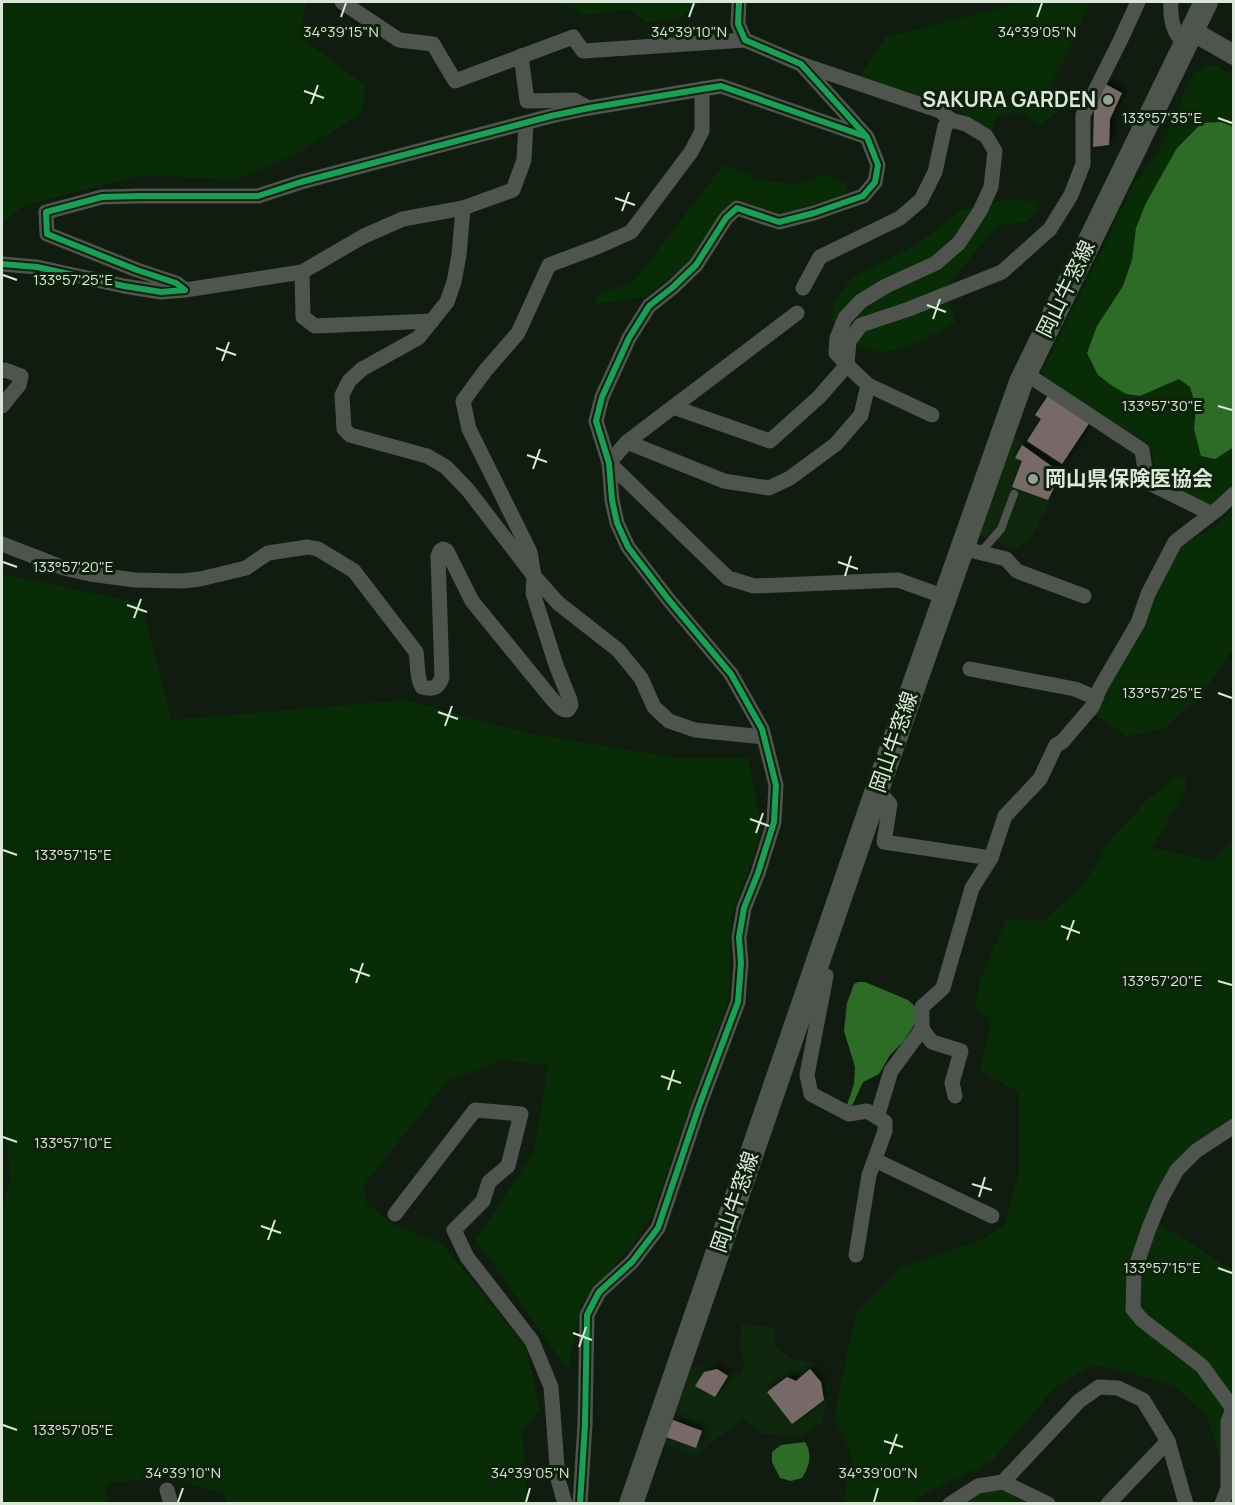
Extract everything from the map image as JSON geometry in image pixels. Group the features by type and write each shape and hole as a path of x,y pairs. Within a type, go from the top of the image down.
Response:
{"main road":[{"name":"岡山牛窓線","path":"630,1503 945,597 971,551 1025,373 1206,2"}],"street":[{"path":"342,2 399,39 433,44 455,81 573,37 583,51 745,40 801,64 940,111 951,120 966,124 986,136 995,151 991,187 981,211 959,243 936,263 886,286 861,301 845,318 837,338 836,353 868,385 932,415"},
{"path":"739,2 738,24 745,40"},
{"path":"673,407 770,441 819,397 847,365 849,341 861,325 909,309 1002,272 1050,230 1071,195 1083,164 1083,115 1138,2"},
{"path":"1171,2 1173,29 1179,39 1189,38 1233,55"},
{"path":"521,56 527,101 574,100 589,108"},
{"path":"580,1503 585,1424 586,1316 599,1292 632,1262 658,1228 699,1106 738,1002 741,963 739,937 744,908 774,822 776,785 764,737 731,674 628,547 617,523 612,500 609,463 596,422 602,397 629,338 649,306 696,265 726,218 737,208 779,222 822,211 863,196 875,182 878,165 867,137 801,64"},
{"path":"185,290 176,283 47,234 46,212 102,197 258,196 301,182 589,108 721,86 867,137"},
{"path":"2,544 64,568 90,574 135,580 182,581 246,568 268,554 308,547 318,549 354,572 416,652 418,680 422,687 429,689 440,683 442,676 438,556 443,549 447,551 472,601 552,699 560,707 568,710 571,705 570,700 532,593 534,576 530,552 469,429 463,401 518,333 549,266 631,232 691,152 702,131 702,89"},
{"path":"803,288 820,256 900,218 921,200 935,172 945,126 951,120"},
{"path":"2,264 37,267 161,292 302,272 364,236 403,219 463,208 513,190 524,160 526,123"},
{"path":"463,208 459,255 454,282 447,302 418,338 362,369 349,381 342,395 344,429 350,435 427,456 446,467 468,490 534,576 558,603 618,650 641,678 654,707 669,721 696,730 764,737"},
{"path":"302,272 303,317 315,326 432,321"},
{"path":"609,463 627,442 796,313"},
{"path":"2,371 21,376 19,385 2,406"},
{"path":"1025,373 1142,450 1147,482 1210,513"},
{"path":"627,442 724,481 769,488 790,478 836,444 861,415 868,385"},
{"path":"609,463 728,578 754,586 898,580 945,597"},
{"path":"877,1117 891,1071 922,1029 922,1007 943,988 972,888 991,858 1005,816 1040,779 1056,745 1062,742 1092,707 1100,687 1138,623 1148,594 1175,542 1219,508 1233,494"},
{"path":"971,551 1006,559 1017,571 1084,596"},
{"path":"970,669 1075,690 1096,698"},
{"path":"877,790 890,804 884,842 991,858"},
{"path":"814,971 826,976 807,1075 811,1094 849,1114 867,1111 885,1122 885,1131 869,1175 855,1255"},
{"path":"922,1029 932,1042 961,1051 952,1083 955,1096"},
{"path":"395,1214 475,1110 521,1114 508,1166 489,1182 483,1202 454,1230 467,1257 532,1341 547,1377 550,1387 558,1479 565,1503"},
{"path":"1222,1503 1228,1488 1228,1422 1233,1409 1202,1366 1142,1320 1133,1309 1134,1272 1149,1228 1177,1170 1196,1151 1233,1126"},
{"path":"875,1160 992,1216"},
{"path":"1003,1482 1078,1401 1099,1387 1118,1388 1143,1400 1168,1441 1186,1503"},
{"path":"1108,1503 1168,1441"},
{"path":"950,1503 978,1486 1003,1482 1048,1503"}],"lane":[{"path":"971,551 1000,528 1014,494"}],"shaded area":[{"path":"2,2 307,2 299,37 365,85 362,113 298,153 237,180 141,175 23,206 2,224"},
{"path":"560,2 703,2 678,19 646,22 629,9 584,15"},
{"path":"1023,2 1089,2 1068,52 1049,88 1067,105 1041,124 1018,112 996,117 992,132 964,114 910,92 859,78 886,37"},
{"path":"1207,66 1217,66 1233,75 1233,486 1213,505 1198,504 1175,491 1157,472 1148,443 1054,386 1042,372 1132,188 1160,149 1187,84 1195,72"},
{"path":"1221,122 1234,127 1234,447 1215,459 1201,456 1194,429 1196,407 1190,387 1179,379 1140,396 1126,394 1098,375 1087,353 1097,326 1123,286 1132,260 1136,228 1146,203 1177,148 1202,123"},
{"path":"724,164 757,179 798,185 822,174 847,183 844,196 778,214 740,200 722,212 691,262 644,297 595,304 597,295 635,280"},
{"path":"1003,200 1035,201 1038,211 1026,222 998,225 945,288 955,323 910,345 898,349 874,351 863,347 831,319 834,302 852,278 916,245 961,210"},
{"path":"1011,435 1066,472 1030,540 1015,548 975,534"},
{"path":"1233,507 1233,648 1203,693 1164,729 1127,736 1093,713 1140,630 1180,545 1215,527"},
{"path":"2,574 141,603 172,720 405,700 528,733 678,758 748,758 762,831 731,919 729,998 652,1215 633,1244 581,1304 568,1370 476,1240 534,1151 548,1065 503,1060 447,1081 363,1186 367,1204 391,1223 443,1245 526,1347 540,1410 522,1431 526,1503 228,1503 223,1493 164,1476 105,1484 108,1503 2,1504 2,1206 11,1179 2,1118"},
{"path":"1178,775 1186,780 1185,790 1152,848 1214,861 1233,837 1233,1117 1198,1141 1147,1216 1233,1270 1233,1503 1207,1416 1174,1386 1129,1372 1093,1365 1056,1386 992,1461 910,1503 843,1503 852,1455 834,1417 856,1313 900,1268 983,1239 1004,1225 1019,1174 1019,1092 980,1071 992,1019 975,1010 981,978 1006,920 1044,921 1086,881 1111,839 1146,801"},
{"path":"865,982 908,1000 917,1008 918,1019 903,1042 890,1055 879,1074 863,1082 852,1106 847,1105 854,1084 855,1067 844,1031 847,1003 854,984"},
{"path":"742,1324 774,1327 774,1346 793,1359 814,1363 831,1388 821,1424 800,1437 763,1434 743,1419 694,1456 658,1441 690,1369 710,1363 740,1376 744,1365 739,1346"},
{"path":"805,1442 809,1451 809,1460 802,1478 791,1481 780,1478 772,1462 772,1452 781,1445"},
{"path":"982,1491 1010,1491 1034,1504 964,1504"}],"building":[{"path":"1105,84 1122,93 1110,119 1109,145 1093,147 1094,108"},
{"path":"1049,394 1090,422 1062,464 1027,441 1041,419 1035,415"},
{"path":"1022,445 1061,473 1048,500 1012,487 1022,461 1015,458"},
{"path":"717,1369 728,1376 715,1397 695,1386 704,1372"},
{"path":"810,1369 821,1382 824,1400 792,1424 767,1392 787,1377 796,1381"},
{"path":"673,1420 702,1431 696,1448 666,1437"}],"cycle path":[{"path":"580,1504 585,1424 587,1315 599,1292 632,1262 658,1228 699,1106 738,1002 741,963 739,937 744,908 774,822 776,785 762,729 731,674 628,547 617,523 612,500 609,463 596,421 602,397 629,338 649,306 696,265 726,218 737,208 779,222 814,213 863,196 875,182 878,165 867,137 801,64 745,40 738,24 739,2"},
{"path":"2,264 37,267 161,292 185,290 176,283 47,234 46,212 102,197 258,196 301,182 551,116 721,86 864,136"}],"place":[{"name":"SAKURA GARDEN","path":"1108,100"},
{"name":"岡山県保険医協会","path":"1033,479"}]}
